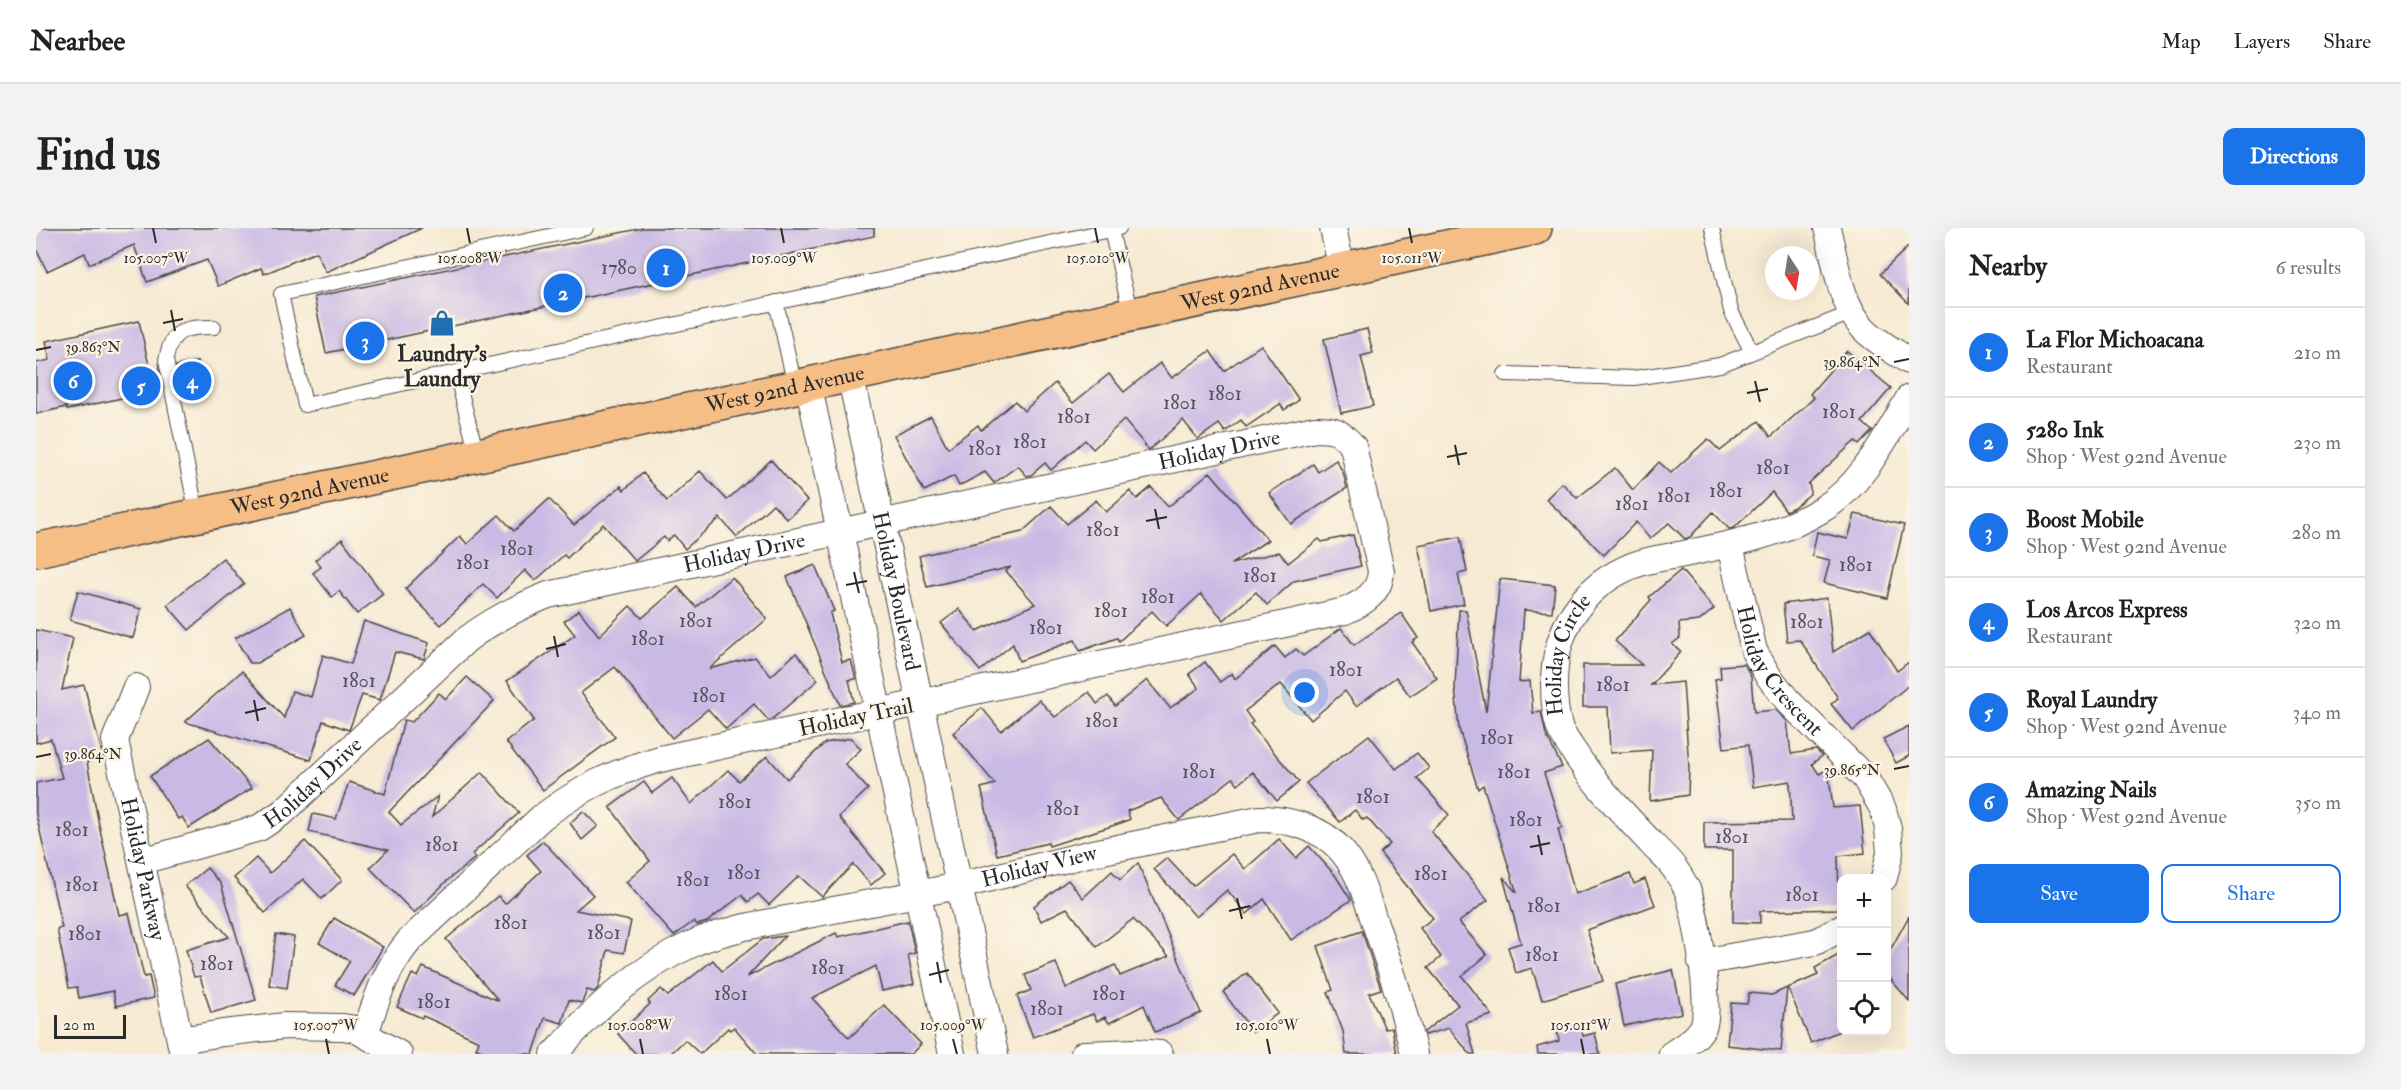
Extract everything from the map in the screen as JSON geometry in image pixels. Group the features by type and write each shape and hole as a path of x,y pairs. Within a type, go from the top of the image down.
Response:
{"main road":[{"name":"West 92nd Avenue","path":"36,550 1535,228"}],"street":[{"path":"1333,228 1342,270"},
{"path":"1827,228 1851,313 1865,330 1909,361"},
{"name":"Holiday Boulevard","path":"850,374 994,1054"},
{"name":"Holiday Boulevard","path":"802,384 840,533 952,1054"},
{"name":"Holiday Circle","path":"1672,1054 1688,1044 1705,1021 1706,1001 1701,962 1687,890 1674,868 1584,769 1561,732 1555,711 1554,683 1558,644 1563,630 1575,610 1596,587 1614,574 1636,564 1730,545 1787,527 1822,510 1847,490 1879,449 1909,398"},
{"name":"Holiday Drive","path":"142,861 259,828 283,812 466,640 488,624 520,606 548,595 1315,429 1333,429 1341,433 1353,446 1368,512"},
{"name":"Holiday Trail","path":"365,1034 384,978 394,958 409,940 497,856 542,817 565,800 618,772 660,759 1345,611 1364,602 1376,590 1380,580 1381,571 1368,512"},
{"name":"Holiday Crescent","path":"1730,545 1754,651 1758,659 1788,701 1865,778 1882,809 1888,828 1890,853 1885,874"},
{"name":"Holiday Parkway","path":"136,687 116,740 181,1047"},
{"name":"Holiday View","path":"554,1054 577,1028 628,982 692,944 745,927 958,886 1088,854 1259,819 1276,819 1304,826 1325,836 1338,846 1357,870 1393,976 1414,1054"},
{"path":"1701,962 1815,942 1837,931"},
{"path":"181,1047 223,1033 285,1026 343,1027 355,1029 399,1054"},
{"path":"1084,1054 1135,1052 1160,1054"}],"lane":[{"path":"586,228 281,294 305,405 1115,229 1131,315"},
{"path":"1712,228 1731,311 1752,352"},
{"path":"776,303 802,384"},
{"path":"1505,374 1634,378 1720,365 1851,313"},
{"path":"197,515 166,360 171,339 196,327 214,327"},
{"path":"456,373 477,454"}],"building":[{"path":"36,228 422,228 326,272 316,252 264,274 261,268 218,286 207,260 147,282 134,245 89,264 85,253 47,271 36,249"},
{"path":"643,228 874,228 874,236 326,353 314,297"},
{"path":"1909,246 1909,304 1880,274"},
{"path":"139,321 150,370 159,369 163,389 67,410 66,407 36,414 36,363 50,360 46,341"},
{"path":"1367,329 1373,353 1361,356 1373,406 1341,413 1324,339"},
{"path":"1261,345 1299,400 1284,410 1280,404 1246,427 1241,420 1225,432 1219,424 1198,439 1183,420 1149,450 1124,420 1093,449 1085,440 1051,470 1045,463 1027,476 1018,466 994,483 985,472 959,486 954,476 924,491 894,435 931,416 948,448 978,425 981,430 1015,401 1024,411 1055,383 1073,403 1109,374 1124,392 1160,363 1172,378 1210,351 1224,371"},
{"path":"1847,351 1891,388 1862,422 1872,431 1859,445 1855,441 1808,484 1810,494 1786,511 1772,492 1734,528 1729,529 1713,512 1690,537 1685,539 1669,523 1650,539 1636,522 1604,555 1546,499 1562,483 1577,498 1615,468 1633,490 1659,462 1671,473 1708,439 1720,451 1759,421 1771,437 1814,398 1810,394"},
{"path":"197,362 204,396 186,400 176,366"},
{"path":"771,460 807,501 787,519 773,504 737,537 720,518 685,549 674,535 667,541 664,537 635,561 603,524 567,558 564,555 535,581 525,570 497,598 483,584 441,625 405,589 460,536 467,544 499,515 514,531 549,499 574,525 621,486 624,490 643,473 667,501 700,471 727,500"},
{"path":"1336,460 1343,472 1347,488 1291,524 1269,493 1313,464 1318,472"},
{"path":"1210,472 1268,540 1231,564 1279,552 1288,563 1319,539 1322,542 1353,535 1361,566 1294,581 1267,605 1256,592 1224,620 1201,594 1166,626 1152,611 1119,641 1117,638 1080,651 1075,640 1019,661 1013,644 980,671 941,623 959,609 977,631 1035,604 1006,571 1011,567 927,587 919,556 1022,532 1051,506 1067,524 1096,500 1106,512 1130,491 1137,499 1151,487 1168,507"},
{"path":"1855,514 1904,525 1887,598 1824,583 1830,560 1812,556 1817,532 1848,539"},
{"path":"1460,537 1467,572 1458,574 1464,604 1431,611 1418,545"},
{"path":"342,539 383,594 357,614 339,591 332,597 313,573 321,567 315,560"},
{"path":"223,558 244,584 189,630 167,605"},
{"path":"815,565 834,611 830,613 842,662 851,660 856,679 849,680 854,702 840,705 787,577"},
{"path":"1681,570 1714,609 1699,621 1679,623 1680,638 1672,644 1681,652 1651,685 1683,682 1689,768 1688,795 1650,801 1652,750 1610,753 1608,707 1583,707 1583,665 1642,665 1615,641 1651,600 1649,597"},
{"path":"732,577 767,619 709,669 755,657 771,676 796,653 818,680 772,719 768,720 754,704 726,729 708,709 672,738 615,667 581,693 615,737 543,790 506,742 534,720 507,681 575,635 564,621 579,610 599,636 630,606 642,618 678,587 696,607"},
{"path":"1500,579 1555,585 1552,612 1524,610 1519,682 1530,681 1533,713 1541,711 1546,735 1562,767 1544,773 1562,828 1558,829 1575,894 1630,874 1634,884 1645,879 1655,905 1587,930 1603,981 1542,1000 1532,968 1516,973 1508,947 1521,943 1503,877 1517,893 1483,785 1478,789 1459,729 1455,687 1459,610 1466,610 1486,712"},
{"path":"78,591 141,609 133,638 70,620"},
{"path":"1827,598 1833,652 1870,629 1897,671 1909,662 1909,685 1853,731 1831,704 1838,698 1800,640 1787,641 1783,604"},
{"path":"290,607 306,635 257,663 250,663 235,638"},
{"path":"1401,613 1418,638 1412,642 1437,678 1410,696 1396,677 1356,706 1345,691 1311,720 1281,684 1245,711 1253,722 1250,724 1299,782 1277,801 1253,772 1238,784 1233,778 1179,820 1161,798 1127,811 1130,819 1121,823 1049,846 1048,843 997,855 981,788 995,784 953,733 982,708 1001,731 1039,700 1055,717 1089,692 1097,704 1108,696 1115,706 1147,680 1170,708 1199,688 1189,674 1205,662 1220,682 1232,673 1235,679 1275,646 1285,658 1296,649 1303,656 1341,628 1354,645"},
{"path":"364,621 429,643 424,659 395,652 380,700 362,695 349,730 323,721 311,760 185,722 242,671 284,718 292,691 311,697 323,655 351,664"},
{"path":"36,630 73,638 62,690 84,685 103,757 87,762 119,915 129,913 144,977 149,976 154,998 116,1006 113,991 79,998 77,987 69,988 57,929 62,928 36,814 36,783 62,778 51,739 36,743"},
{"path":"1744,664 1751,677 1754,712 1776,710 1787,721 1791,754 1816,750 1822,756 1812,764 1819,774 1828,769 1833,808 1860,806 1865,853 1838,856 1837,909 1760,911 1760,923 1733,922 1733,850 1704,850 1704,822 1792,821 1790,781 1753,787 1748,745 1724,748 1715,679 1721,678 1720,666"},
{"path":"467,677 494,701 389,812 401,825 438,796 432,817 482,772 519,813 472,854 475,858 449,879 414,913 370,868 388,850 309,832 313,814 336,819 349,782 385,794 404,720 412,722 439,693 446,699"},
{"path":"1909,726 1909,756 1896,763 1883,739"},
{"path":"1369,735 1396,769 1417,753 1429,768 1417,778 1449,815 1431,831 1488,900 1459,922 1487,955 1462,976 1492,1015 1466,1023 1475,1054 1470,1054 1449,1028 1425,1035 1424,1032 1458,1005 1428,968 1441,957 1420,928 1433,918 1380,853 1390,844 1367,818 1363,820 1355,810 1340,822 1306,783"},
{"path":"209,738 252,788 189,828 182,817 178,819 150,776"},
{"path":"851,738 861,749 845,764 868,789 839,817 885,873 871,885 853,864 822,897 799,876 769,905 758,894 748,902 742,895 707,922 697,925 694,921 674,936 626,882 650,861 610,807 644,782 652,793 672,778 691,804 728,770 739,781 767,756 787,779 825,743"},
{"path":"583,811 598,826 582,840 570,823"},
{"path":"1279,839 1296,858 1309,846 1335,875 1351,900 1291,940 1264,899 1247,914 1227,890 1196,917 1154,869 1167,858 1193,886 1232,854 1245,869"},
{"path":"305,841 342,880 322,899 303,879 265,913 234,878 256,858 270,873"},
{"path":"543,841 593,895 576,910 631,921 624,953 608,950 598,988 594,992 587,990 582,1003 569,1000 562,1023 545,1018 533,1054 492,1054 476,1049 479,1041 397,1007 412,974 418,977 423,967 499,1001 446,939 498,896 505,904 541,871 527,855"},
{"path":"1138,863 1201,1013 1155,1032 1144,1005 1109,1023 1105,1017 1097,1021 1093,1014 1033,1037 1017,996 1031,990 1025,975 1056,963 1066,988 1115,965 1120,976 1169,956 1133,919 1097,947 1067,908 1041,921 1034,906 1068,880 1083,898 1112,871 1120,880"},
{"path":"207,868 221,884 256,1000 211,1013 200,976 194,977 186,950 229,937 185,886"},
{"path":"1909,916 1909,1001 1891,980 1891,949"},
{"path":"334,918 383,947 354,996 335,985 350,961 319,943"},
{"path":"908,921 915,953 908,955 914,984 882,991 876,966 812,998 849,1038 884,1005 921,1044 911,1054 757,1054 734,1027 730,1030 728,1028 700,1054 685,1040 670,1054 636,1054 618,1034 650,1004 648,1001 661,989 668,996 713,960 722,971 763,939 785,936 747,977 836,933 838,937"},
{"path":"1362,931 1381,989 1369,993 1385,1029 1392,1028 1397,1054 1346,1054 1343,1031 1328,992 1333,990 1318,946"},
{"path":"276,934 294,937 287,988 269,985"},
{"path":"1837,956 1837,1032 1811,1043 1788,988 1818,975 1815,968"},
{"path":"1673,970 1682,1013 1624,1026 1615,984"},
{"path":"1247,973 1278,1013 1253,1032 1223,992"},
{"path":"1787,988 1781,1051 1727,1045 1731,1003 1747,1004 1749,993 1772,995"},
{"path":"1580,1024 1583,1036 1595,1033 1600,1054 1538,1054 1537,1047 1559,1041 1557,1030"}],"place":[{"name":"La Flor Michoacana","path":"666,268"},
{"name":"5280 Ink","path":"563,293"},
{"name":"Laundry's Laundry","path":"442,323"},
{"name":"Boost Mobile","path":"365,341"},
{"name":"Amazing Nails","path":"73,381"},
{"name":"Los Arcos Express","path":"192,381"},
{"name":"Royal Laundry","path":"141,386"}]}
